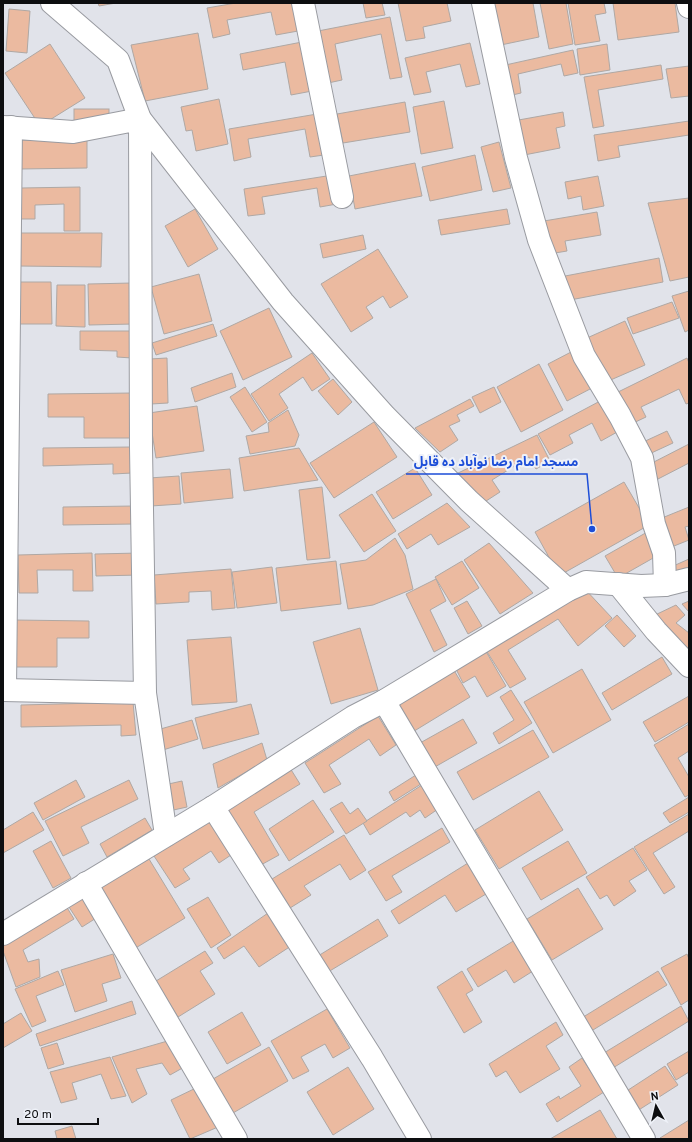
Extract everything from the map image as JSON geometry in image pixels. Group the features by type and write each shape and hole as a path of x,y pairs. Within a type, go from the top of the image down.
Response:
{"street":[{"path":"52,3 118,60 140,119 282,302 385,416 469,501 568,590"},
{"path":"303,3 342,196"},
{"path":"483,3 516,158 539,240 584,356 620,416 642,458 654,524 664,553 665,585"},
{"path":"688,3 689,8"},
{"path":"140,119 73,132 7,127 4,690 145,693"},
{"path":"140,119 141,448 145,693 166,835"},
{"path":"3,934 213,807 353,717 384,701 568,590 586,582 665,585 689,578"},
{"path":"618,584 656,631 689,666"},
{"path":"384,701 644,1139"},
{"path":"213,807 372,1058 420,1139"},
{"path":"86,883 236,1139"}],"building":[{"path":"98,3 116,3 99,6"},
{"path":"236,3 292,3 298,31 276,35 271,12 227,20 230,34 213,38 207,8"},
{"path":"363,3 382,3 385,15 366,18"},
{"path":"398,3 447,3 451,21 423,27 425,38 406,41"},
{"path":"488,3 533,3 539,37 496,46"},
{"path":"540,3 566,3 573,44 549,49"},
{"path":"568,3 604,3 606,13 595,15 600,41 575,45"},
{"path":"613,3 675,3 679,32 618,40"},
{"path":"9,9 30,11 27,53 6,51"},
{"path":"390,17 402,77 390,79 381,34 335,44 342,80 328,83 318,31"},
{"path":"198,33 208,89 145,101 131,45"},
{"path":"302,42 312,91 291,95 285,62 243,70 240,54"},
{"path":"470,43 480,84 466,87 460,64 426,72 431,92 414,95 405,58"},
{"path":"50,44 85,98 40,126 5,73"},
{"path":"607,44 610,70 580,75 577,49"},
{"path":"573,50 578,73 564,76 561,64 518,74 521,93 508,96 501,66"},
{"path":"661,65 663,79 598,90 604,126 593,128 584,77"},
{"path":"689,66 689,96 671,98 666,69"},
{"path":"219,99 228,144 196,151 192,130 186,131 181,107"},
{"path":"444,101 453,148 421,154 413,107"},
{"path":"405,102 410,132 343,143 337,114"},
{"path":"74,109 109,109 109,123 74,123"},
{"path":"563,112 565,126 556,128 560,148 519,156 513,121"},
{"path":"317,114 324,155 310,157 305,129 248,139 251,157 234,161 229,129"},
{"path":"689,121 689,135 618,146 620,157 598,161 594,135"},
{"path":"19,140 87,140 87,168 20,169"},
{"path":"499,142 511,188 493,192 481,147"},
{"path":"475,155 482,190 430,201 422,167"},
{"path":"415,163 422,196 355,209 349,176"},
{"path":"333,175 337,204 320,207 317,188 262,197 265,214 248,216 244,189"},
{"path":"598,176 604,206 583,210 581,196 568,199 565,182"},
{"path":"80,187 80,231 64,231 64,204 35,205 35,219 21,219 21,188"},
{"path":"689,198 689,277 670,281 648,203"},
{"path":"195,209 218,249 188,267 165,226"},
{"path":"507,209 510,224 441,235 438,220"},
{"path":"597,212 601,235 565,241 567,251 549,254 544,221"},
{"path":"18,233 102,233 101,267 18,266"},
{"path":"363,235 366,249 323,258 320,244"},
{"path":"378,249 408,297 390,308 383,296 366,307 373,318 351,332 321,284"},
{"path":"659,258 663,282 565,301 560,277"},
{"path":"199,274 212,321 164,334 151,287"},
{"path":"19,282 51,282 52,324 19,324"},
{"path":"132,283 133,324 89,325 88,284"},
{"path":"57,285 85,285 85,327 56,326"},
{"path":"689,291 689,330 685,332 672,296"},
{"path":"672,302 679,318 633,334 627,318"},
{"path":"269,308 292,357 243,380 220,331"},
{"path":"625,321 645,365 606,382 587,338"},
{"path":"213,324 217,336 156,355 152,343"},
{"path":"80,331 132,331 132,358 117,357 117,351 80,350"},
{"path":"573,351 592,388 567,401 548,364"},
{"path":"312,353 330,379 312,391 303,377 279,394 288,408 269,421 251,394"},
{"path":"167,358 168,403 151,404 150,359"},
{"path":"687,358 689,363 689,403 686,404 679,389 641,407 646,417 629,425 614,394"},
{"path":"539,364 563,410 521,432 497,387"},
{"path":"232,373 236,387 195,402 191,388"},
{"path":"333,379 352,402 338,415 318,391"},
{"path":"245,387 267,422 252,432 230,397"},
{"path":"494,387 501,402 480,413 472,397"},
{"path":"133,393 134,438 84,438 84,417 48,417 48,394"},
{"path":"470,399 474,406 457,415 460,421 449,426 458,440 440,452 415,428"},
{"path":"602,400 619,431 601,441 592,423 569,435 573,443 550,455 538,434"},
{"path":"197,406 204,451 156,458 149,413"},
{"path":"288,410 299,435 295,446 250,454 246,436 269,432 268,423"},
{"path":"374,422 397,457 334,498 310,463"},
{"path":"667,431 673,443 647,455 641,443"},
{"path":"537,435 550,461 536,469 529,457 492,480 500,492 483,503 456,474"},
{"path":"689,444 689,463 658,479 650,464"},
{"path":"132,447 132,473 113,474 113,464 43,466 43,448"},
{"path":"299,448 318,480 244,491 239,458"},
{"path":"415,468 432,495 393,519 376,492"},
{"path":"230,469 233,498 184,503 181,473"},
{"path":"179,476 181,504 151,506 149,478"},
{"path":"624,482 649,525 562,574 555,568 535,532"},
{"path":"322,487 330,558 307,560 299,490"},
{"path":"372,494 396,531 364,552 339,515"},
{"path":"447,503 470,527 438,545 431,534 407,549 398,534"},
{"path":"134,506 134,524 63,525 63,507"},
{"path":"689,507 689,526 685,527 689,540 669,548 657,520"},
{"path":"649,531 662,553 618,578 605,556"},
{"path":"395,538 405,555 413,589 373,605 348,609 340,564 366,560"},
{"path":"489,543 533,593 500,614 464,560"},
{"path":"92,553 93,591 73,591 73,570 37,570 38,593 19,593 18,555"},
{"path":"140,553 140,575 96,576 95,554"},
{"path":"689,559 689,575 677,580 671,567"},
{"path":"336,561 341,604 281,611 276,568"},
{"path":"462,561 479,588 452,605 435,577"},
{"path":"272,567 277,603 237,608 232,572"},
{"path":"231,569 235,608 212,610 211,591 189,592 189,602 156,604 154,575"},
{"path":"436,579 446,601 430,610 447,645 434,652 406,594"},
{"path":"583,587 612,618 578,646 558,619 508,650 526,679 510,688 484,647"},
{"path":"467,601 482,626 468,634 454,608"},
{"path":"689,601 689,612 682,604"},
{"path":"676,605 685,615 676,623 689,633 689,654 653,616"},
{"path":"617,615 636,636 624,647 605,626"},
{"path":"15,620 89,621 89,638 57,638 57,667 14,667"},
{"path":"360,628 378,690 331,704 313,642"},
{"path":"231,637 237,702 192,705 187,640"},
{"path":"484,648 506,686 487,697 475,676 463,683 454,665"},
{"path":"662,657 672,674 612,710 602,693"},
{"path":"452,667 470,697 411,733 393,703"},
{"path":"582,669 611,720 553,753 524,702"},
{"path":"511,690 532,723 499,744 493,733 514,720 500,697"},
{"path":"689,696 689,722 655,742 643,722"},
{"path":"133,702 136,735 121,736 121,725 21,727 21,705"},
{"path":"251,704 259,734 203,749 195,718"},
{"path":"378,716 396,745 380,756 369,739 329,765 341,784 324,793 305,763"},
{"path":"463,719 477,743 433,768 420,743"},
{"path":"192,720 198,739 163,750 157,730"},
{"path":"689,724 689,751 678,758 689,777 689,795 685,797 654,745"},
{"path":"533,730 549,757 473,800 457,772"},
{"path":"262,743 267,760 218,788 213,764"},
{"path":"290,768 300,784 254,812 279,855 259,866 224,808"},
{"path":"416,775 421,784 394,801 389,792"},
{"path":"76,780 85,797 43,820 34,803"},
{"path":"129,780 138,799 81,827 89,843 63,856 45,821"},
{"path":"182,781 187,807 169,811 164,785"},
{"path":"422,785 438,809 425,818 420,810 410,817 406,812 370,835 363,823"},
{"path":"539,791 563,830 499,869 475,830"},
{"path":"689,797 689,812 670,823 663,813"},
{"path":"313,800 334,832 289,861 269,829"},
{"path":"342,802 350,814 358,808 367,821 346,834 330,809"},
{"path":"33,812 44,830 3,853 3,830"},
{"path":"689,814 689,831 653,853 675,887 664,894 634,847"},
{"path":"214,817 237,851 219,863 211,851 183,869 190,879 175,888 154,856"},
{"path":"145,818 152,830 107,857 100,844"},
{"path":"442,828 450,842 392,876 402,892 386,901 368,872"},
{"path":"344,835 366,870 350,880 340,864 304,886 311,895 290,908 272,879"},
{"path":"51,841 71,878 53,888 33,851"},
{"path":"568,841 587,873 541,900 522,868"},
{"path":"633,848 647,870 629,881 636,891 614,906 607,895 600,899 586,877"},
{"path":"149,859 185,918 134,949 98,889"},
{"path":"468,863 486,894 456,912 445,895 399,924 391,911"},
{"path":"578,888 603,929 552,960 527,919"},
{"path":"86,892 101,915 82,927 67,904"},
{"path":"208,897 231,935 211,948 187,909"},
{"path":"66,906 74,919 23,950 28,962 39,959 40,977 16,987 3,951 3,943"},
{"path":"271,911 294,944 259,967 244,946 224,959 217,948"},
{"path":"378,919 388,936 328,972 318,956"},
{"path":"515,940 533,971 514,983 506,970 478,987 467,969"},
{"path":"205,951 213,963 200,971 215,994 178,1017 156,981"},
{"path":"113,954 121,978 102,984 107,1001 75,1012 61,970"},
{"path":"687,954 689,959 689,1000 681,1005 661,968"},
{"path":"58,971 64,985 36,996 46,1021 32,1027 15,989"},
{"path":"462,971 473,990 466,994 482,1022 464,1033 437,987"},
{"path":"658,971 667,985 588,1033 580,1019"},
{"path":"132,1001 136,1014 40,1046 36,1034"},
{"path":"681,1006 689,1021 608,1071 599,1056"},
{"path":"327,1009 350,1048 333,1058 325,1044 301,1057 309,1071 293,1079 271,1041"},
{"path":"242,1012 261,1045 227,1064 208,1032"},
{"path":"21,1013 32,1031 3,1048 3,1024"},
{"path":"556,1022 563,1035 546,1046 560,1069 520,1093 506,1071 496,1077 489,1064"},
{"path":"171,1040 186,1066 170,1075 162,1063 136,1069 147,1094 132,1103 112,1057"},
{"path":"57,1043 64,1064 48,1069 41,1048"},
{"path":"269,1047 288,1081 233,1113 213,1079"},
{"path":"689,1051 689,1072 676,1080 667,1064"},
{"path":"110,1057 126,1096 111,1099 101,1074 72,1083 77,1099 61,1103 50,1072"},
{"path":"582,1058 604,1092 557,1122 546,1104 559,1096 560,1099 581,1086 569,1067"},
{"path":"665,1066 678,1085 634,1113 622,1094"},
{"path":"348,1067 374,1109 333,1135 307,1092"},
{"path":"198,1087 218,1127 190,1139 171,1100"},
{"path":"600,1110 617,1139 550,1139"},
{"path":"689,1120 689,1139 660,1139 660,1138"},
{"path":"72,1126 76,1139 57,1139 55,1131"}],"place":[{"name":"مسجد امام رضا نوآباد ده قابل","path":"592,529"}]}
